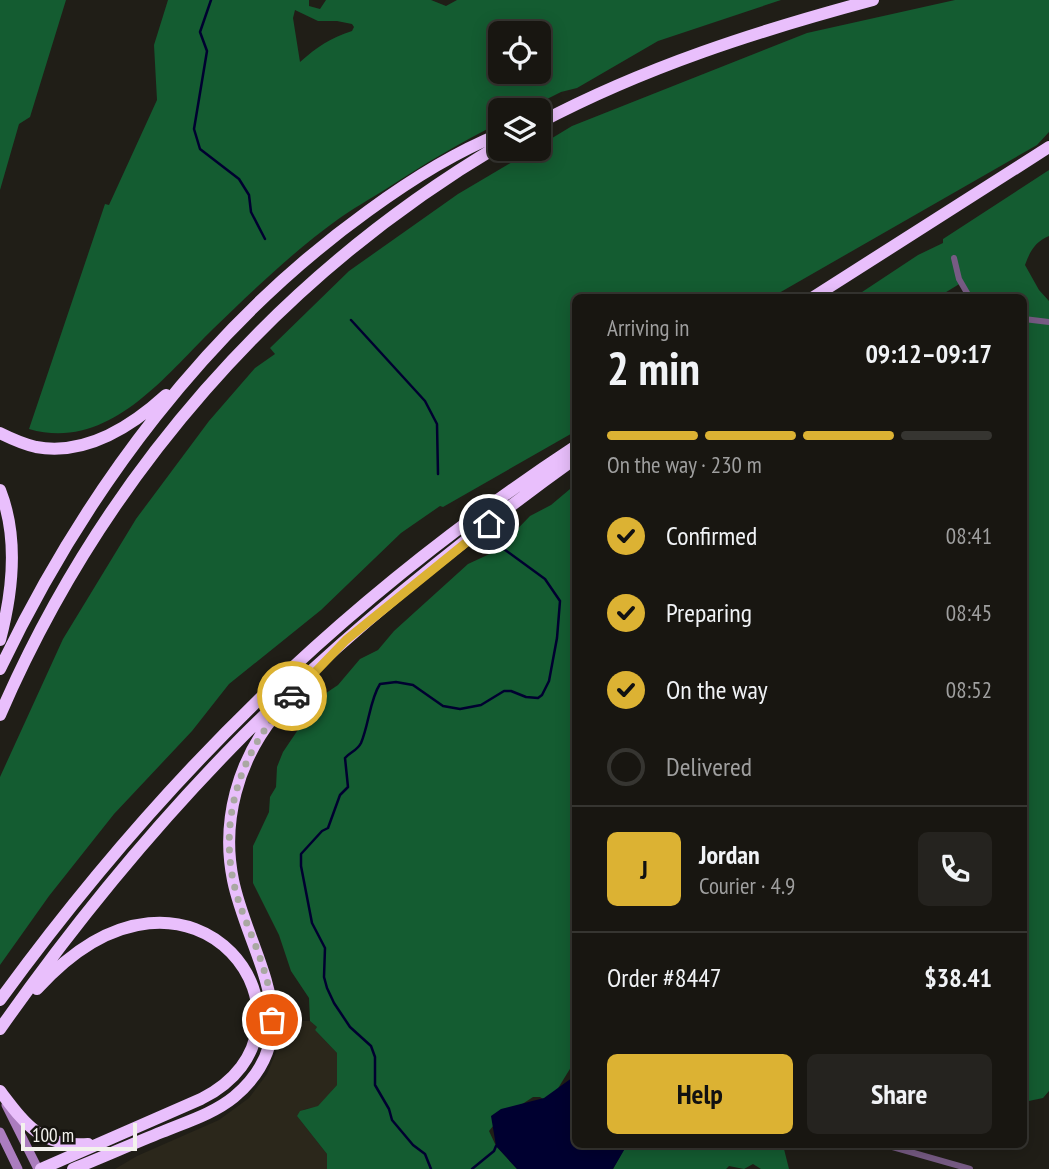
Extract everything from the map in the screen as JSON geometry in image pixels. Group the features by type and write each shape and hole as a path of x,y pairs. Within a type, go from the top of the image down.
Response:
{"highway":[{"path":"551,116 620,83 689,55 765,30 873,0"},
{"path":"0,669 43,583 87,512 150,424 205,359 257,306 337,234 421,175 488,140"},
{"path":"818,294 1049,147"},
{"path":"0,716 46,619 88,547 151,454 211,382 262,327 346,252 429,190 488,153"},
{"path":"0,433 22,443 46,448 70,447 95,440 140,416 205,359"},
{"path":"0,1000 68,909 122,843 172,787 258,699 320,641 406,568 496,500 572,449"},
{"path":"0,1030 74,928 156,830 243,736 346,640 411,585 572,461"},
{"path":"0,490 11,528 12,556 11,586 0,640"},
{"path":"73,1169 199,1117 226,1103 247,1083 263,1059 271,1030 271,1001 264,971 233,880 229,842 233,802 245,762 266,726 346,640"},
{"path":"0,1030 61,965 85,947 120,930 156,922 179,923 212,935 232,951 249,977 257,1011 252,1044 241,1066 224,1085 209,1095 40,1169"},
{"path":"0,1092 26,1124 44,1137 68,1144 106,1140"},
{"path":"95,1169 120,1149"}],"main road":[{"path":"0,1092 40,1169"},
{"path":"0,1132 18,1169"}],"street":[{"path":"954,258 959,279 968,294"},
{"path":"1027,319 1049,322"},
{"path":"896,1148 970,1169"}],"shaded area":[{"path":"310,1021 337,1053 337,1085 318,1107 305,1109 297,1116 327,1154 327,1169 115,1169 137,1156 219,1120 249,1098 267,1074 284,1023"},
{"path":"572,1078 572,1148 625,1148 613,1169 517,1169 496,1146 491,1116 501,1109 544,1098"}],"green space":[{"path":"0,0 66,0 30,117 19,124 0,190"},
{"path":"168,0 309,0 309,6 320,9 326,0 431,0 446,6 457,0 781,0 658,41 577,88 549,98 488,98 488,129 442,154 337,220 273,272 154,388 132,406 109,420 84,430 58,433 29,429 105,204 109,205 157,100 154,45","holes":["295,10 318,21 337,21 352,24 354,27 352,31 324,44 300,62 293,18"]},
{"path":"955,0 1049,0 1049,132 1037,145 777,294 572,294 572,433 443,507 440,506 401,533 321,610 229,684 192,731 114,814 49,896 0,965 0,777 63,639 136,519 209,421 255,368 275,354 270,348 349,271 458,194 514,161 551,161 551,139 572,126 807,33"},
{"path":"1049,170 1049,236 1034,247 1025,265 1039,290 1049,301 1049,1091 1043,1098 1027,1101 1027,294 968,294 961,283 943,294 859,294 918,255 943,243 943,239"},
{"path":"572,487 572,1066 549,1103 540,1097 533,1097 498,1120 489,1131 496,1146 517,1169 327,1169 327,1154 297,1116 300,1111 318,1106 337,1085 337,1053 310,1021 309,998 291,971 279,935 253,883 253,846 269,812 270,797 276,787 277,767 283,752 320,697 338,685 360,659 378,650 394,631 468,564 496,551 530,516 551,505"},
{"path":"625,1148 784,1148 789,1169 761,1169 753,1164 744,1169 729,1166 726,1169 613,1169"}],"waterway":[{"path":"211,0 200,32 207,51 194,129 200,149 239,179 249,195 251,212 265,239"},
{"path":"351,320 425,401 437,424 438,474"},
{"path":"431,1169 425,1154 413,1145 392,1120 389,1109 375,1085 375,1057 371,1046 350,1027 327,988 324,977 325,948 312,923 301,854 328,828 340,795 348,787 345,758 361,743 380,684 396,682 413,685 443,706 460,709 481,705 504,691 526,697 538,698 542,695 549,681 560,601 545,579 497,544"},
{"path":"472,1169 494,1151 496,1146"}],"way so far":[{"path":"272,1020 270,990 239,905 233,880 229,828 236,788 251,749 274,715 292,696"}],"route":[{"path":"292,696 346,640 489,524"}]}
